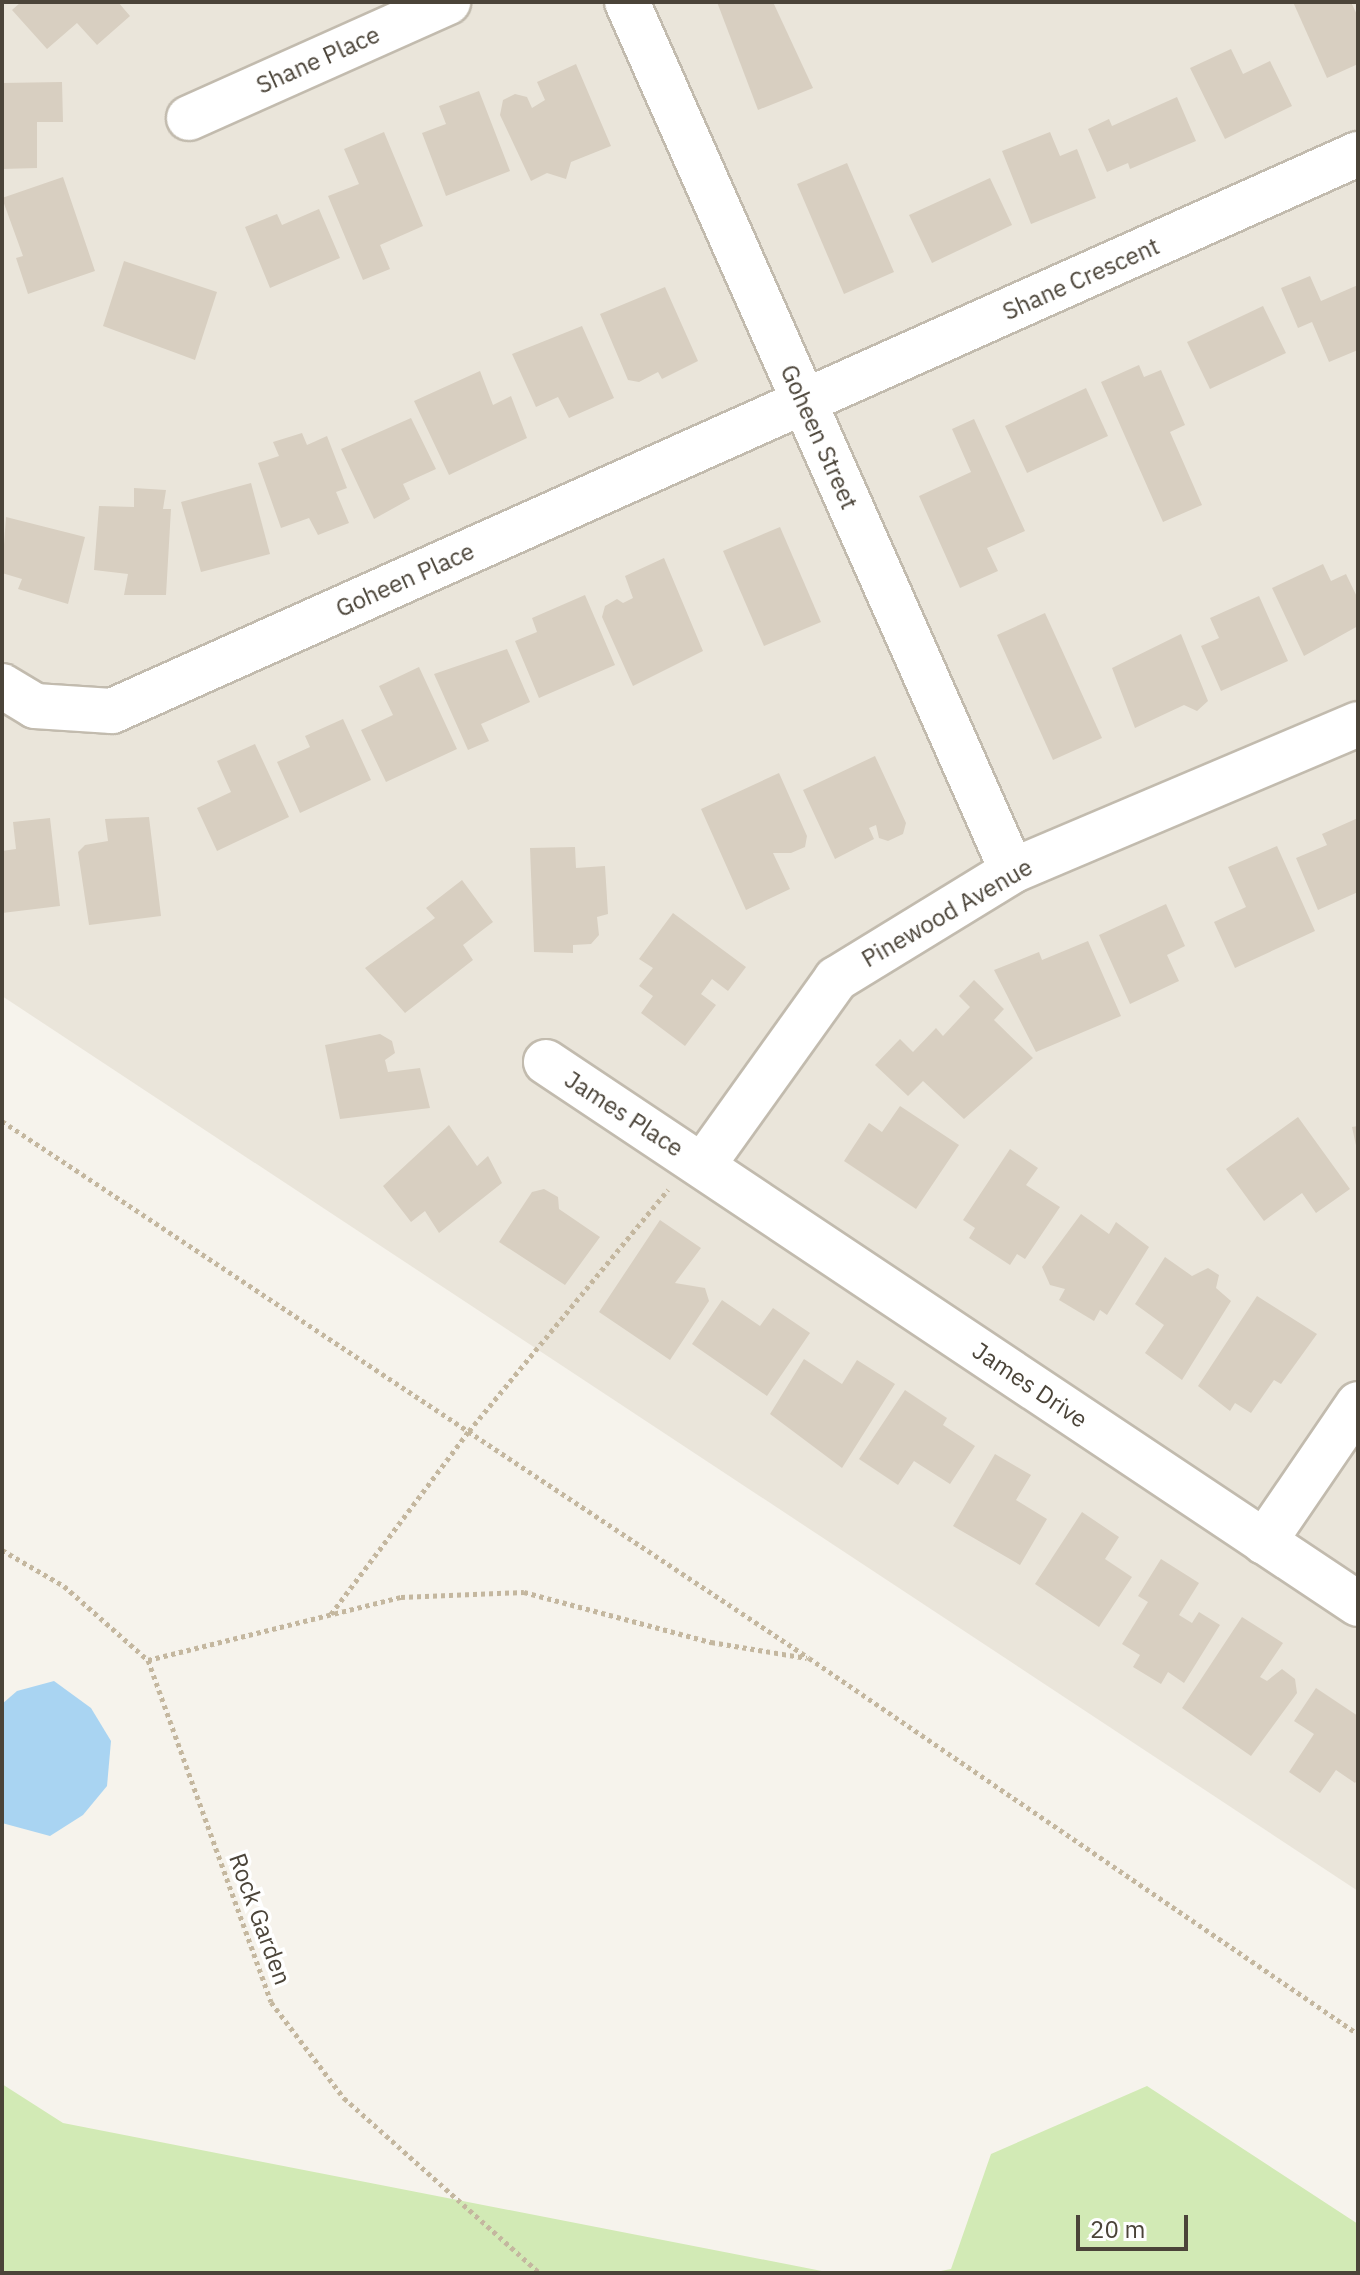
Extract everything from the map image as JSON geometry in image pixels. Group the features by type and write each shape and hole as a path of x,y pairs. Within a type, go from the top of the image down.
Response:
{"street":[{"name":"Shane Place","path":"189,118 448,2"},
{"name":"Goheen Street","path":"627,2 1012,871"},
{"name":"Shane Crescent","path":"804,403 1358,154"},
{"name":"Goheen Place","path":"2,686 35,706 112,711 804,403"},
{"name":"Pinewood Avenue","path":"703,1165 836,979 1012,871 1358,724"},
{"name":"James Place","path":"546,1062 703,1165"},
{"name":"James Drive","path":"703,1165 1358,1604"},
{"path":"1264,1542 1358,1404"}],"path":[{"path":"2,1121 809,1658 1358,2034"},
{"path":"330,1614 469,1431 664,1193 703,1165"},
{"name":"Rock Garden","path":"2,1550 64,1586 148,1660 271,2002 344,2098 540,2273"},
{"path":"148,1660 401,1597 524,1592 711,1642 809,1658"}],"shaded area":[{"path":"2,2 1358,2 1358,1891 2,996"}],"green space":[{"path":"2,2084 63,2123 832,2273 2,2273"},
{"path":"1147,2086 1358,2224 1358,2273 931,2273 951,2269 991,2154"}],"water":[{"path":"54,1681 91,1708 111,1741 107,1786 83,1815 50,1836 2,1823 2,1704 17,1691"}],"building":[{"path":"21,2 118,2 130,16 97,45 77,23 47,49 12,10"},
{"path":"717,2 773,2 813,88 758,110"},
{"path":"1293,2 1351,2 1358,17 1358,64 1327,78"},
{"path":"1231,49 1243,74 1270,61 1292,106 1225,139 1190,68"},
{"path":"576,64 611,146 571,162 566,179 547,173 531,181 500,115 503,100 515,94 527,97 532,108 545,100 537,82"},
{"path":"62,82 63,122 37,122 37,168 2,169 2,83"},
{"path":"479,91 510,171 446,196 422,133 446,124 439,106"},
{"path":"1177,97 1196,141 1130,169 1128,163 1107,172 1088,129 1109,119 1112,126"},
{"path":"384,132 423,226 380,245 390,269 363,280 328,196 359,184 344,149"},
{"path":"1050,132 1060,156 1077,149 1096,198 1031,224 1002,151"},
{"path":"847,163 894,272 844,294 797,184"},
{"path":"63,177 95,271 28,294 16,258 23,256 2,198"},
{"path":"990,178 1012,225 932,263 909,215"},
{"path":"319,209 340,258 270,288 245,227 277,214 282,225"},
{"path":"124,261 217,292 195,360 103,326"},
{"path":"1310,276 1321,301 1358,285 1358,350 1329,362 1312,322 1298,328 1281,288"},
{"path":"665,287 698,361 662,379 658,372 639,382 628,380 600,314"},
{"path":"1263,306 1286,353 1210,389 1187,342"},
{"path":"582,326 614,398 569,418 558,397 536,407 512,354"},
{"path":"1139,365 1144,377 1161,370 1185,425 1170,432 1202,505 1163,522 1101,382"},
{"path":"480,371 493,405 511,396 527,438 449,475 414,401"},
{"path":"1086,388 1108,436 1027,473 1005,426"},
{"path":"411,418 436,469 403,484 410,499 374,519 341,449"},
{"path":"974,419 1025,531 987,548 998,571 960,588 919,496 971,472 952,429"},
{"path":"302,433 307,445 327,436 347,488 336,492 349,523 318,535 309,518 281,528 258,463 279,456 273,442"},
{"path":"251,483 270,554 201,572 181,502"},
{"path":"134,488 166,490 163,509 171,509 166,595 124,595 128,574 94,570 99,506 134,507"},
{"path":"6,517 85,537 68,604 18,589 22,579 2,573"},
{"path":"780,527 821,622 764,646 723,551"},
{"path":"664,558 703,651 633,686 602,617 605,606 617,599 623,603 633,598 625,576"},
{"path":"1323,564 1331,581 1346,574 1358,599 1358,626 1304,656 1272,588"},
{"path":"585,595 615,665 539,698 515,641 537,632 532,618"},
{"path":"1259,596 1288,661 1221,691 1201,646 1219,638 1210,618"},
{"path":"1045,613 1102,738 1053,760 997,635"},
{"path":"1181,634 1208,701 1197,711 1184,705 1135,728 1112,668"},
{"path":"507,649 530,702 481,724 489,741 468,750 434,674"},
{"path":"419,667 457,749 386,782 361,730 393,715 379,686"},
{"path":"343,719 371,780 300,813 277,762 310,747 305,736"},
{"path":"255,744 289,817 217,851 197,808 231,792 217,761"},
{"path":"875,756 906,823 903,834 888,841 879,838 876,825 869,828 874,839 835,859 803,790"},
{"path":"779,773 807,836 805,847 791,853 773,853 790,889 746,910 701,809"},
{"path":"149,817 161,916 89,925 78,852 85,845 108,841 105,819"},
{"path":"50,818 60,906 2,913 2,851 16,849 13,822"},
{"path":"1358,818 1358,892 1318,910 1296,858 1327,845 1322,834"},
{"path":"1277,846 1315,931 1235,968 1214,922 1246,907 1228,867"},
{"path":"575,847 576,868 605,866 608,914 597,917 599,935 591,944 573,945 573,953 534,952 530,848"},
{"path":"462,880 493,922 463,945 473,960 405,1013 365,968 435,918 426,908"},
{"path":"1166,904 1185,946 1167,955 1179,981 1130,1004 1099,935"},
{"path":"673,913 746,967 728,991 712,979 701,994 716,1005 685,1046 641,1013 653,996 639,986 653,968 639,959"},
{"path":"1088,941 1121,1016 1036,1052 994,970 1039,952 1042,960"},
{"path":"974,980 1004,1009 994,1020 1033,1058 964,1119 923,1081 908,1096 875,1065 900,1039 913,1052 936,1028 943,1036 970,1007 959,996"},
{"path":"380,1034 392,1041 395,1053 385,1060 388,1072 420,1068 430,1108 340,1119 325,1045"},
{"path":"900,1106 959,1145 916,1209 844,1161 869,1123 882,1132"},
{"path":"1298,1117 1350,1189 1316,1213 1302,1193 1264,1221 1226,1169"},
{"path":"449,1125 477,1166 488,1156 502,1183 439,1233 425,1211 411,1222 383,1186"},
{"path":"1358,1126 1358,1150 1357,1150 1352,1127"},
{"path":"1010,1149 1038,1168 1026,1185 1060,1207 1025,1259 1017,1254 1010,1265 969,1238 975,1228 963,1220"},
{"path":"544,1189 558,1197 559,1209 600,1237 565,1285 499,1242 532,1192"},
{"path":"1081,1214 1109,1234 1116,1222 1149,1247 1107,1315 1100,1310 1094,1321 1059,1300 1065,1289 1050,1285 1042,1267"},
{"path":"660,1220 701,1248 675,1283 705,1288 709,1301 670,1360 599,1312"},
{"path":"1165,1257 1192,1276 1208,1268 1219,1275 1216,1288 1231,1301 1182,1380 1145,1353 1164,1325 1135,1304"},
{"path":"1257,1296 1317,1334 1281,1384 1274,1380 1251,1413 1235,1403 1230,1411 1198,1386"},
{"path":"722,1300 760,1326 773,1308 810,1333 767,1396 692,1344"},
{"path":"804,1359 842,1384 857,1360 895,1384 842,1468 770,1414"},
{"path":"905,1390 947,1418 943,1425 975,1446 950,1484 914,1461 898,1485 859,1459"},
{"path":"995,1454 1031,1475 1016,1500 1047,1519 1020,1565 953,1526"},
{"path":"1082,1512 1119,1537 1105,1559 1132,1577 1099,1627 1035,1584"},
{"path":"1161,1559 1199,1583 1179,1615 1192,1623 1199,1612 1220,1625 1184,1683 1168,1672 1161,1684 1133,1667 1140,1655 1122,1644 1148,1602 1138,1596"},
{"path":"1242,1617 1283,1643 1260,1677 1267,1681 1282,1669 1295,1679 1297,1693 1251,1756 1182,1708"},
{"path":"1316,1688 1358,1716 1358,1779 1355,1783 1336,1770 1320,1793 1289,1772 1314,1734 1294,1721"}]}
